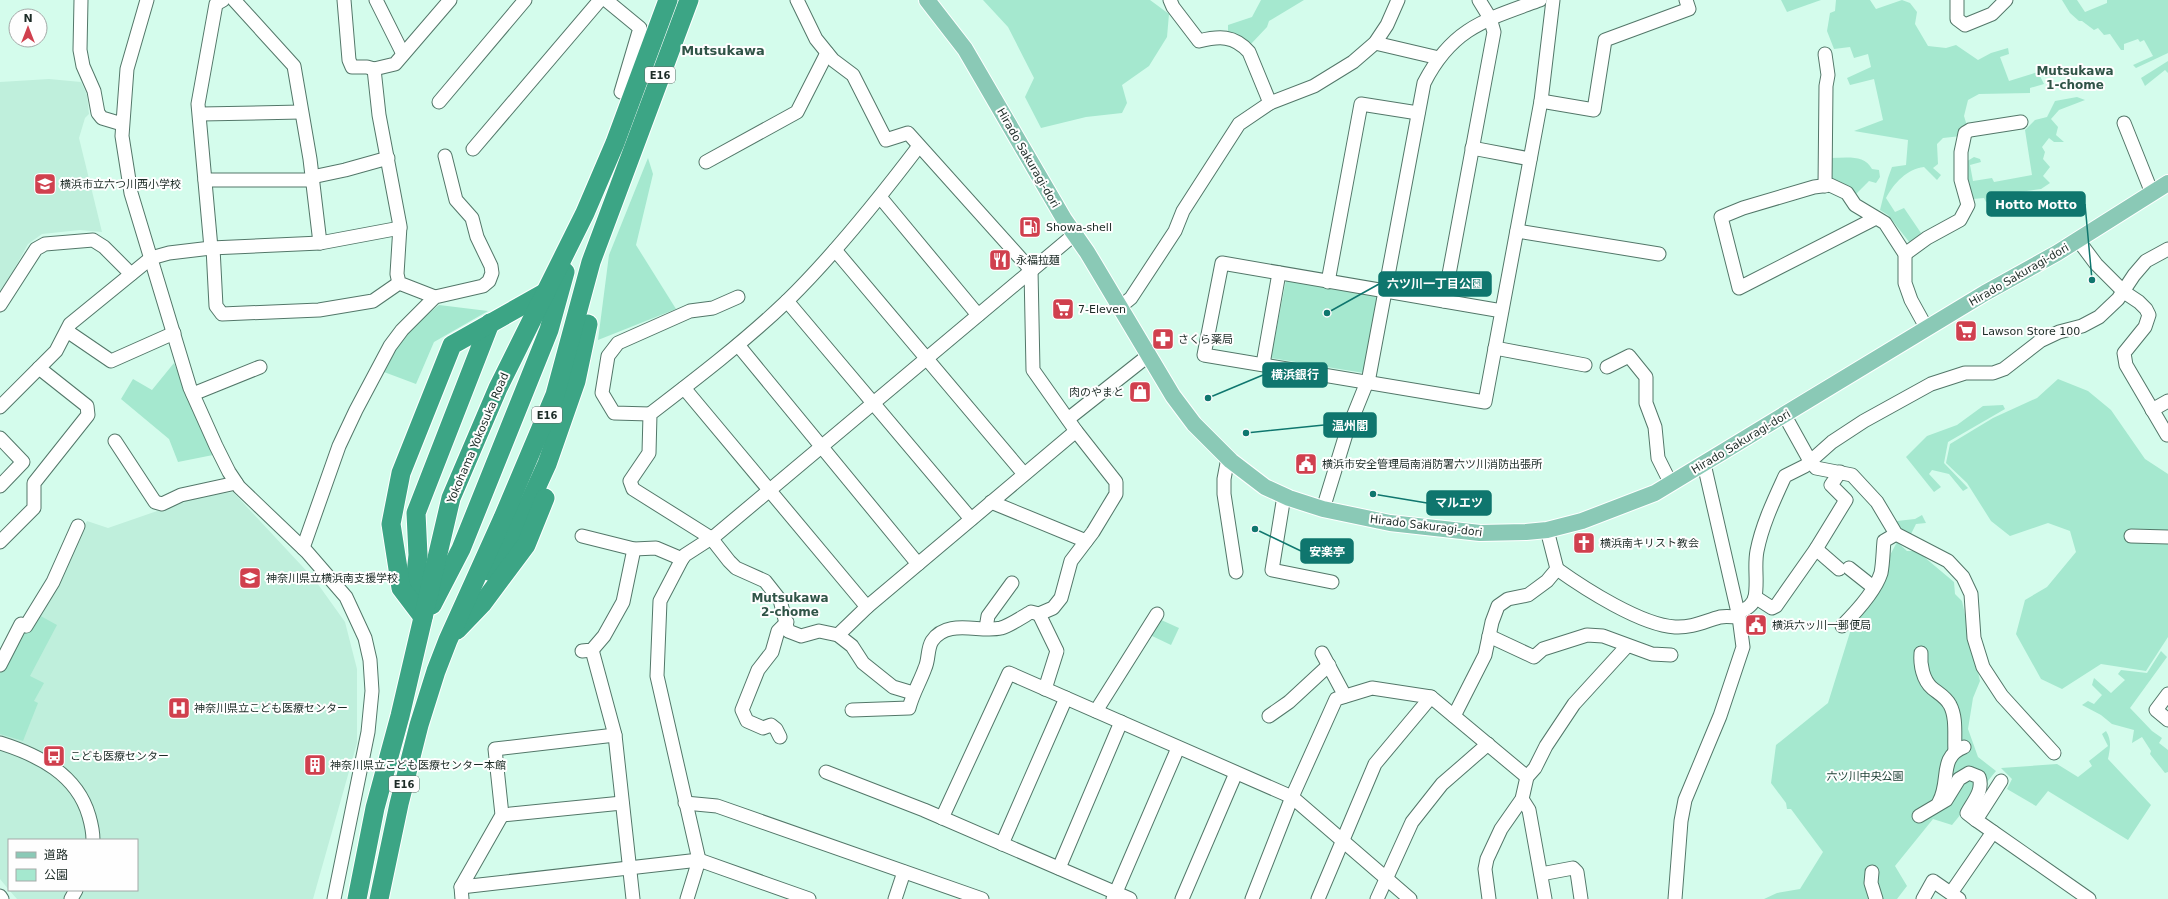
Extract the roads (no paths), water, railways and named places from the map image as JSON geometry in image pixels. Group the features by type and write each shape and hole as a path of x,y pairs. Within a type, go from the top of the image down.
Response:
{"highway":[{"name":"Yokohama Yokosuka Road","path":"379,899 399,804 419,725 459,610 555,395 603,229 624,146 668,0"},
{"name":"Yokohama Yokosuka Road","path":"357,899 416,610 428,591 451,498 498,388 523,309 554,289 577,231 624,146 689,0"},
{"path":"459,610 511,543 547,464 576,381 593,300 594,259"},
{"path":"488,571 538,461 573,362 594,259"},
{"path":"416,610 461,549 541,350 554,289"},
{"path":"428,591 445,555 551,303 554,289"},
{"path":"445,555 471,480 523,309"},
{"path":"416,610 401,588 391,524 400,473 452,345 523,309"},
{"path":"418,555 428,523 428,511 460,424 523,309"},
{"path":"416,610 436,521 455,461 523,309"},
{"path":"416,610 418,555 416,513 477,331"},
{"path":"416,610 407,522 410,503 477,331"},
{"path":"448,640 482,604 526,545 584,395 582,349"},
{"path":"459,610 463,578 541,374 541,350"}],"main road":[{"name":"Hirado Sakuragi-dori","path":"927,0 965,49 1173,396 1194,424 1228,458 1265,487 1284,496 1349,516 1436,529 1500,533 1547,530 1622,507 1655,493 2078,240 2168,183"}],"street":[{"path":"81,0 80,50 83,66 94,91 98,113 102,118 122,124"},
{"path":"223,0 216,4 208,33 198,104 216,306 222,314 318,310 373,301 399,283"},
{"path":"234,0 294,66 312,178 320,243"},
{"path":"344,0 349,60 352,67 367,67 374,69 396,64 450,0"},
{"path":"376,0 403,54"},
{"path":"439,102 525,0"},
{"path":"474,149 600,0"},
{"path":"606,0 640,28 621,92"},
{"path":"797,0 816,39 827,53 853,75 886,140 908,133 918,146 1031,270 1033,370 1076,431 1116,482 1116,494 1086,541 1071,560 1061,598 1053,608 1039,614 1031,612 1001,628 975,627 948,629 931,642 926,668 913,693 909,708 906,710 852,710"},
{"path":"1170,0 1173,8 1198,41 1219,36 1238,42 1244,46 1252,58 1270,103"},
{"path":"1120,307 1130,298 1175,231 1182,211 1239,124 1270,103 1314,86 1353,62 1375,43 1387,25 1398,0"},
{"path":"1444,301 1494,32 1490,18 1479,0"},
{"path":"1323,509 1346,434 1367,382 1386,292 1424,83 1439,58 1462,34 1490,18 1540,0"},
{"path":"1502,311 1222,263 1204,354 1485,402 1517,231 1530,159 1541,101 1554,0"},
{"path":"1541,101 1594,110 1605,40 1689,8 1686,0"},
{"path":"1957,0 1957,19 1965,25 1992,14 2006,0"},
{"path":"149,6 127,69 122,136 131,193 193,394 216,446 236,483 303,548 346,597 365,638 370,660 372,691 368,732 334,899"},
{"path":"1375,43 1439,58"},
{"path":"706,162 797,112 827,53"},
{"path":"1825,54 1828,75 1826,86 1825,186"},
{"path":"374,69 379,115 400,228 397,274 399,283"},
{"path":"1328,282 1361,104 1418,113"},
{"path":"200,114 301,112"},
{"path":"1905,254 1927,238 1960,220 1968,205 1961,180 1961,152 1965,134 1970,130 2021,122"},
{"path":"2124,123 2152,193"},
{"path":"738,297 713,308 690,311 618,343 608,356 602,394 614,413 650,414 738,345 787,301 835,250 880,197 918,146"},
{"path":"1472,148 1530,159"},
{"path":"303,548 339,446 356,410 390,346 402,330 435,297 483,286 489,281 492,274 491,266 477,237 472,218 456,200 445,156"},
{"path":"205,180 312,178 388,158"},
{"path":"1876,218 1739,288 1721,217 1753,205 1814,187 1830,185 1847,193 1855,205 1885,223 1905,254 1905,283 1911,300 1927,329"},
{"path":"880,197 978,315"},
{"path":"2,402 56,351 70,324 151,258 169,253 212,248 320,243 400,228"},
{"path":"1517,231 1659,254"},
{"path":"687,899 699,860 657,676 660,600 682,559 685,554 711,538 769,491 1075,234"},
{"path":"0,305 36,249 45,244 93,240 104,247 131,274"},
{"path":"2078,240 2096,264 2124,292 2139,302 2146,309 2149,315 2148,322 2141,334 2124,353 2126,365 2167,435"},
{"path":"1547,530 1557,569 1589,591 1644,619 1675,627 1701,625 1721,617 1738,615 1751,606 1755,597 1757,550 1768,513 1785,476 1805,466 1832,442 1864,421 1931,384 1965,373 1993,373 2004,369 2040,340 2060,332 2082,326 2099,317 2124,292 2134,275 2146,261 2168,249"},
{"path":"835,250 1024,474"},
{"path":"1263,364 1279,273"},
{"path":"399,283 435,297"},
{"path":"787,301 874,402 971,519"},
{"path":"66,331 111,361 174,333"},
{"path":"738,345 918,564"},
{"path":"1495,348 1585,365"},
{"path":"1068,420 1149,354"},
{"path":"1607,367 1629,356 1646,377 1646,403 1655,427 1658,458 1671,484"},
{"path":"193,394 260,367"},
{"path":"0,542 34,508 34,483 88,414 87,406 39,368"},
{"path":"684,388 866,607"},
{"path":"2152,410 2168,401"},
{"path":"650,414 649,453 630,481 633,489 711,538 736,568 765,581 780,600 787,622 788,631 801,636 820,631 838,635 852,646 863,663 893,686 913,693"},
{"path":"1785,416 1810,461 1816,468 1852,474 1877,502 1896,534 1948,561 1963,577 1970,594 1974,638 1983,666 2002,696 2054,753"},
{"path":"838,635 866,607 1076,431"},
{"path":"0,438 23,462 0,486"},
{"path":"115,441 155,502 162,504 181,495 236,483"},
{"path":"1228,458 1224,479 1224,494 1236,572"},
{"path":"1675,899 1681,820 1686,800 1720,716 1740,658 1742,635 1704,464"},
{"path":"1755,597 1772,608 1776,606 1816,549 1846,500 1831,485 1840,472"},
{"path":"1284,496 1272,570 1332,582"},
{"path":"991,502 1086,541"},
{"path":"0,665 21,624 26,626 53,582 78,526"},
{"path":"1842,626 1857,610 1873,587 1881,572 1884,541 1896,534"},
{"path":"582,536 634,549 656,548 682,559"},
{"path":"2131,536 2168,537"},
{"path":"633,899 615,735 587,650 604,636 623,602 634,549"},
{"path":"1816,549 1873,587"},
{"path":"1454,716 1485,655 1498,606 1508,599 1528,595 1547,581 1557,569"},
{"path":"986,628 988,616 1012,583"},
{"path":"1039,614 1057,652 1045,689"},
{"path":"1096,711 1157,614"},
{"path":"780,737 776,729 771,725 763,728 747,721 742,710 758,670 772,652 778,631 787,622"},
{"path":"1489,636 1534,657 1543,649 1587,635 1603,636 1652,654 1671,654"},
{"path":"1488,899 1486,869 1488,859 1501,829 1522,799 1527,777 1535,768 1546,746 1574,704 1627,646"},
{"path":"1921,653 1922,668 1930,686 1944,698 1952,711 1960,749 1947,761 1944,794 1937,805"},
{"path":"1269,716 1289,702 1326,659 1345,696"},
{"path":"942,818 1009,673 1292,797 1410,899"},
{"path":"1252,899 1292,797 1336,699 1372,688 1431,697 1527,777"},
{"path":"2168,694 2156,710 2168,720"},
{"path":"1318,899 1375,764 1431,697"},
{"path":"1002,844 1066,698"},
{"path":"1059,868 1121,722"},
{"path":"462,893 502,815 495,749 615,735"},
{"path":"0,743 28,752 66,777 86,806 93,839"},
{"path":"1377,899 1412,822 1442,784 1488,744"},
{"path":"1114,896 1178,748"},
{"path":"826,772 942,818 1059,868 1114,896 1130,899"},
{"path":"1182,899 1236,773"},
{"path":"1919,816 1951,795 1959,779 1963,775 1975,774 1980,777 1980,789 1967,813 2089,899"},
{"path":"1976,820 2001,781"},
{"path":"1522,799 1529,810 1545,899"},
{"path":"502,815 622,803"},
{"path":"685,803 717,806 982,899"},
{"path":"1923,899 1933,881 1955,896 1993,832"},
{"path":"462,893 630,868 699,860 809,899"},
{"path":"1541,874 1573,868 1577,872 1582,899"},
{"path":"895,899 904,872"},
{"path":"1872,872 1871,883 1876,899"}],"place":[{"name":"横浜市立六つ川西小学校","path":"45,184"},
{"name":"Showa-shell","path":"1030,227"},
{"name":"永福拉麺","path":"1000,260"},
{"name":"Hotto Motto","path":"2092,280"},
{"name":"7-Eleven","path":"1063,309"},
{"name":"六ツ川一丁目公園","path":"1327,313"},
{"name":"Lawson Store 100","path":"1966,331"},
{"name":"さくら薬局","path":"1163,339"},
{"name":"肉のやまと","path":"1140,392"},
{"name":"横浜銀行","path":"1208,398"},
{"name":"温州閣","path":"1246,433"},
{"name":"横浜市安全管理局南消防署六ツ川消防出張所","path":"1306,464"},
{"name":"マルエツ","path":"1373,494"},
{"name":"安楽亭","path":"1255,529"},
{"name":"横浜南キリスト教会","path":"1584,543"},
{"name":"神奈川県立横浜南支援学校","path":"250,578"},
{"name":"横浜六ッ川一郵便局","path":"1756,625"},
{"name":"神奈川県立こども医療センター","path":"179,708"},
{"name":"こども医療センター","path":"54,756"},
{"name":"神奈川県立こども医療センター本館","path":"315,765"}],"district":[{"name":"Mutsukawa","path":"723,50"},
{"name":"Mutsukawa 1-chome","path":"2075,78"},
{"name":"Mutsukawa 2-chome","path":"790,605"}],"park label":[{"name":"六ツ川中央公園","path":"1865,776"}]}
